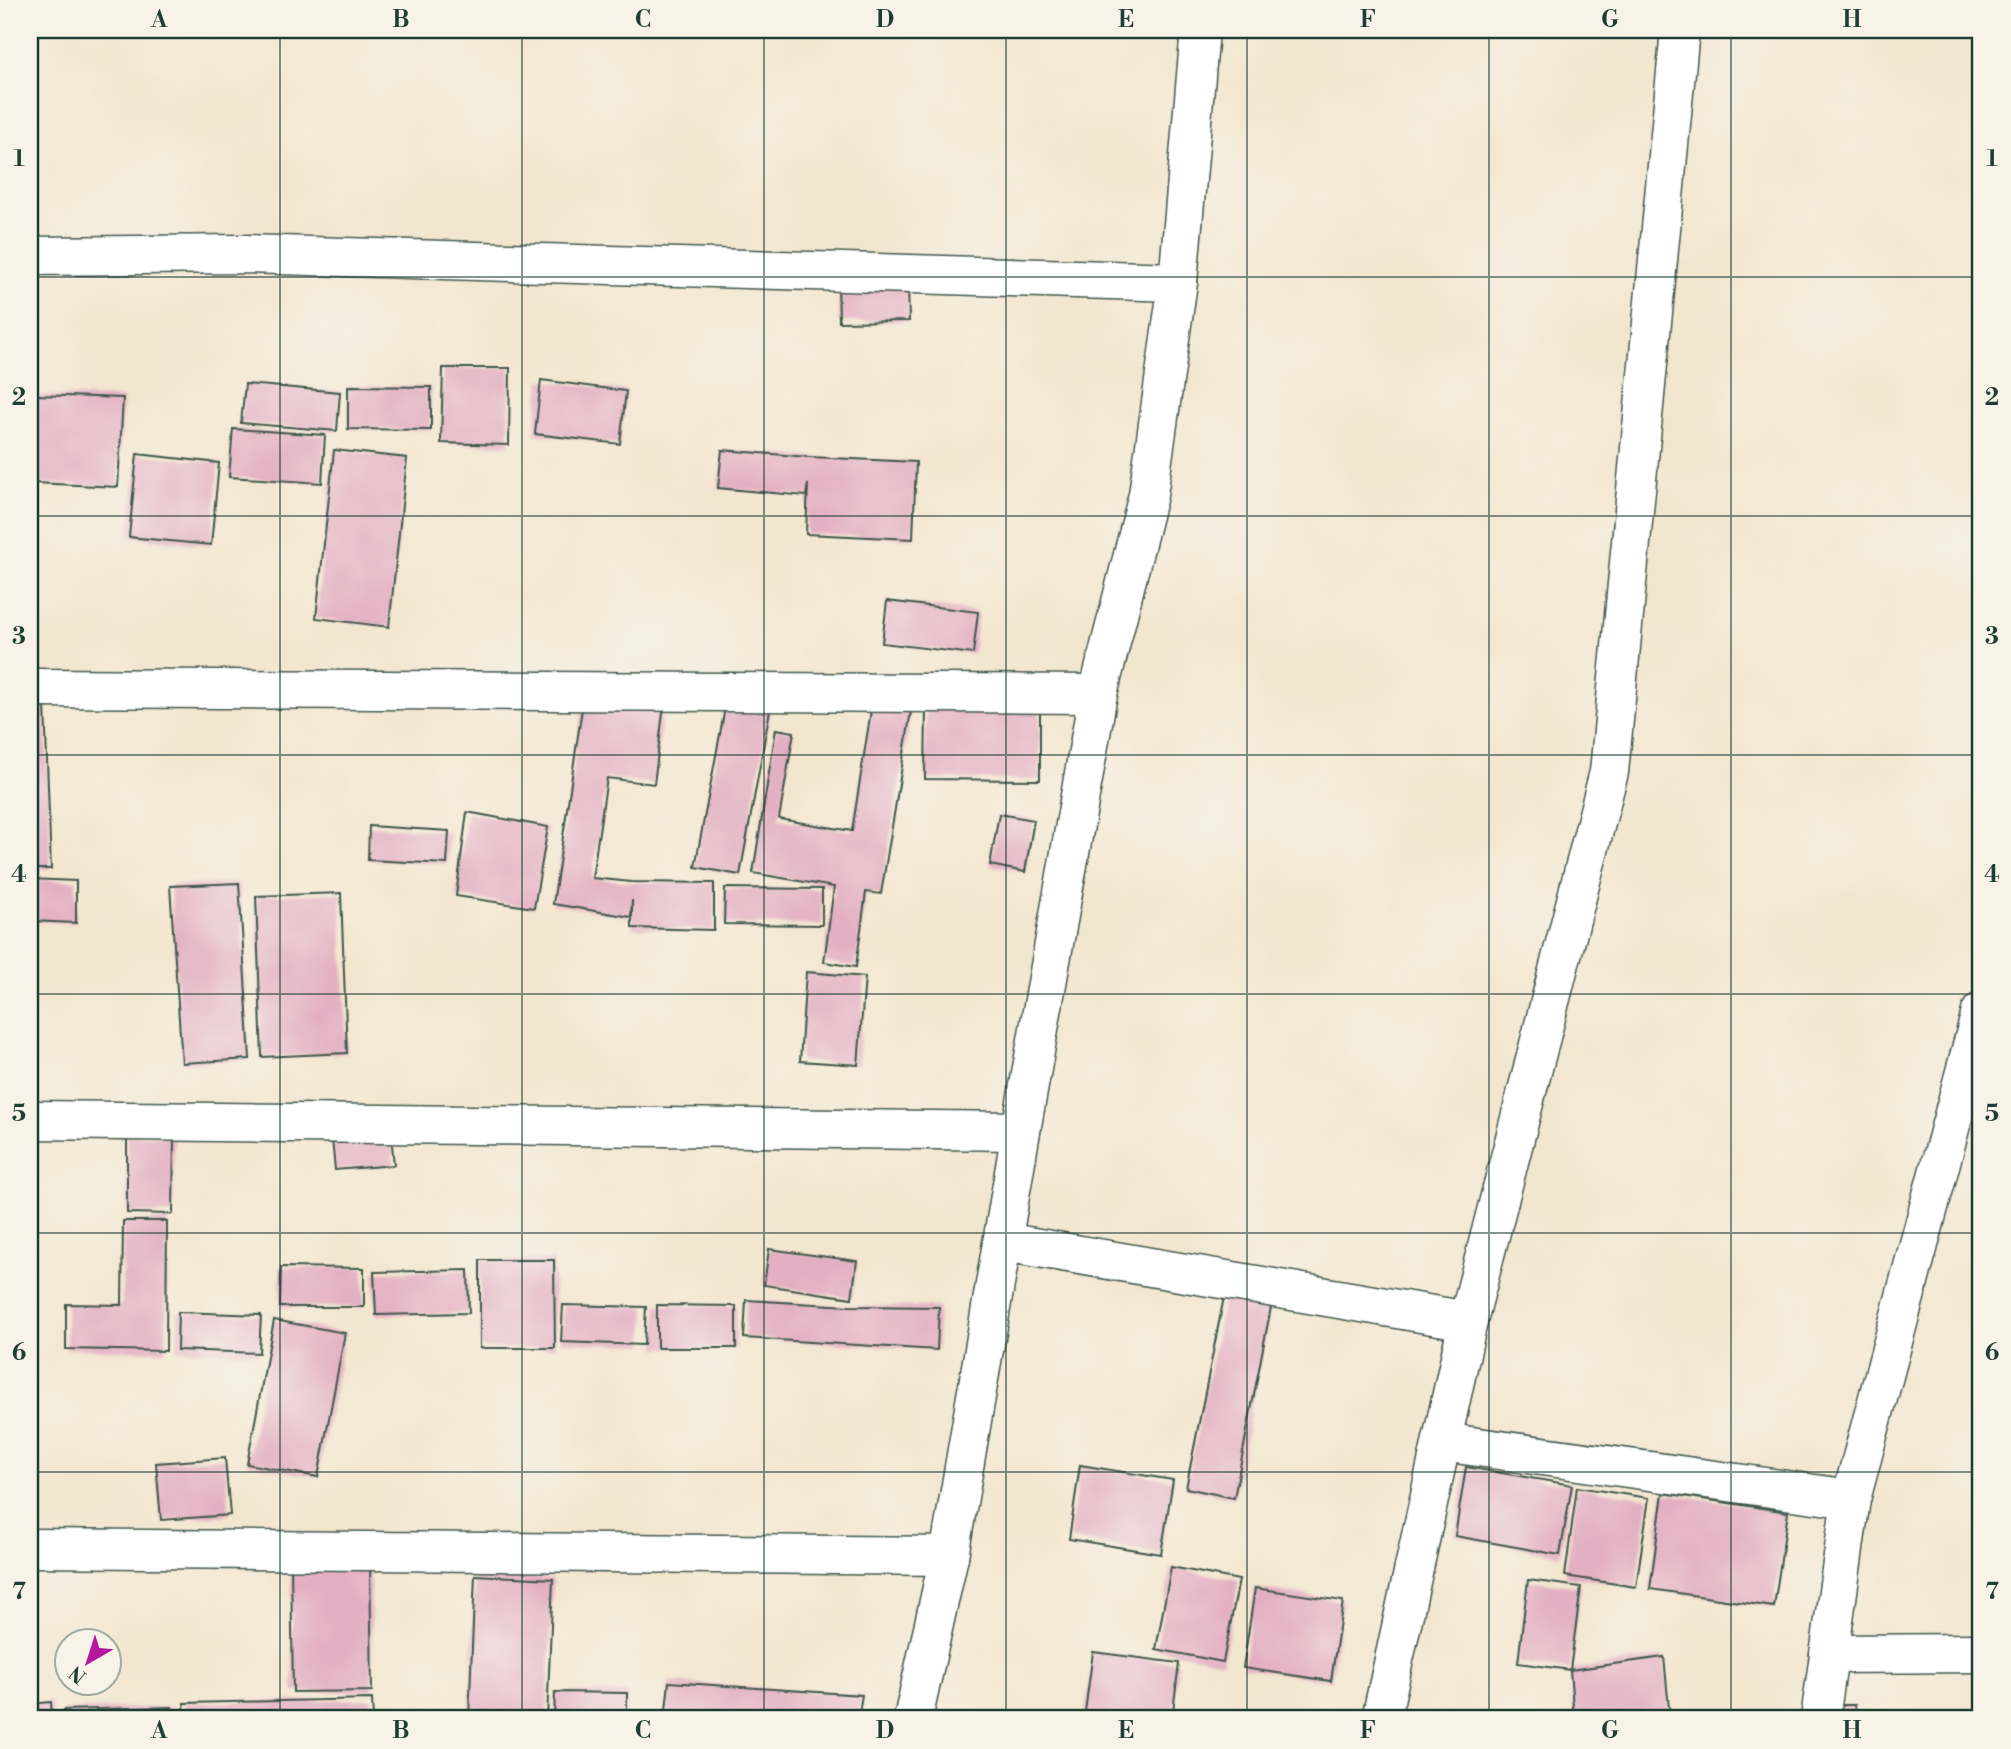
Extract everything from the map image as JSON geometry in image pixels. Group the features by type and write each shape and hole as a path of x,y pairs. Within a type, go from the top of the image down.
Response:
{"street":[{"path":"913,1719 949,1556 1098,694 1148,495 1178,282 1200,30"},
{"path":"1381,1719 1468,1321 1609,772 1680,30"},
{"path":"30,256 245,254 1178,282"},
{"path":"30,688 1098,694"},
{"path":"1820,1719 1851,1499 1981,1012"},
{"path":"30,1119 1021,1132"},
{"path":"1003,1241 1468,1321"},
{"path":"1442,1442 1851,1499"},
{"path":"30,1548 949,1556"},
{"path":"1829,1654 1981,1653"}],"building":[{"path":"908,281 909,321 839,322 838,282"},
{"path":"443,368 510,368 509,445 441,443"},
{"path":"541,380 626,391 620,444 535,434"},
{"path":"245,384 340,392 337,431 241,423"},
{"path":"348,386 431,387 431,430 348,429"},
{"path":"36,395 123,398 118,487 34,483"},
{"path":"233,429 325,435 322,483 229,477"},
{"path":"334,450 407,458 389,627 316,618"},
{"path":"722,450 916,462 913,539 806,534 808,484 806,496 718,488"},
{"path":"137,454 219,463 211,545 129,537"},
{"path":"887,601 978,612 973,654 882,643"},
{"path":"584,695 664,705 654,784 607,778 592,878 632,882 714,883 714,930 632,928 632,900 631,917 553,904"},
{"path":"727,697 771,705 740,875 695,867"},
{"path":"872,704 911,711 881,894 866,892 856,967 824,962 834,887 753,873 776,729 794,732 779,819 852,831"},
{"path":"45,705 51,869 30,869 30,706"},
{"path":"926,708 1040,709 1040,780 925,779"},
{"path":"467,812 548,827 534,908 456,896"},
{"path":"999,814 1034,820 1025,872 990,865"},
{"path":"369,826 449,831 447,864 368,860"},
{"path":"30,879 76,881 76,923 30,921"},
{"path":"239,883 250,1059 182,1063 170,886"},
{"path":"725,888 822,889 822,925 724,924"},
{"path":"341,893 347,1053 262,1057 256,896"},
{"path":"806,972 865,977 858,1065 800,1061"},
{"path":"391,1134 394,1165 335,1170 332,1139"},
{"path":"127,1135 174,1136 173,1214 127,1213"},
{"path":"123,1221 167,1221 166,1351 66,1349 66,1304 122,1305"},
{"path":"769,1249 857,1261 852,1298 764,1285"},
{"path":"480,1260 554,1260 555,1348 480,1348"},
{"path":"281,1267 364,1268 364,1307 280,1307"},
{"path":"468,1270 469,1313 376,1315 374,1272"},
{"path":"1224,1297 1271,1307 1234,1498 1186,1488"},
{"path":"746,1300 849,1306 939,1307 937,1350 744,1338"},
{"path":"563,1305 646,1307 644,1345 561,1342"},
{"path":"657,1305 736,1306 736,1348 657,1348"},
{"path":"178,1312 261,1315 259,1353 177,1350"},
{"path":"274,1320 345,1333 318,1477 247,1464"},
{"path":"225,1458 230,1515 161,1520 156,1463"},
{"path":"1080,1465 1173,1480 1161,1554 1069,1539"},
{"path":"1466,1467 1572,1485 1560,1555 1455,1536"},
{"path":"1577,1487 1649,1498 1636,1587 1565,1576"},
{"path":"1663,1493 1788,1512 1774,1607 1650,1589"},
{"path":"370,1562 372,1691 293,1692 291,1563"},
{"path":"1171,1567 1239,1580 1223,1662 1156,1649"},
{"path":"475,1575 553,1579 547,1719 469,1719"},
{"path":"1528,1580 1581,1587 1570,1670 1518,1663"},
{"path":"1255,1588 1343,1601 1331,1681 1243,1668"},
{"path":"1093,1652 1179,1663 1172,1719 1084,1719"},
{"path":"1664,1657 1670,1719 1574,1719 1570,1670"},
{"path":"669,1682 862,1695 858,1719 665,1719"},
{"path":"555,1692 627,1693 627,1719 554,1719"},
{"path":"372,1699 373,1719 185,1719 184,1703"},
{"path":"51,1702 52,1719 30,1719 30,1704"},
{"path":"1833,1705 1855,1705 1856,1719 1833,1719"},
{"path":"172,1707 173,1719 64,1719 64,1710"}]}
